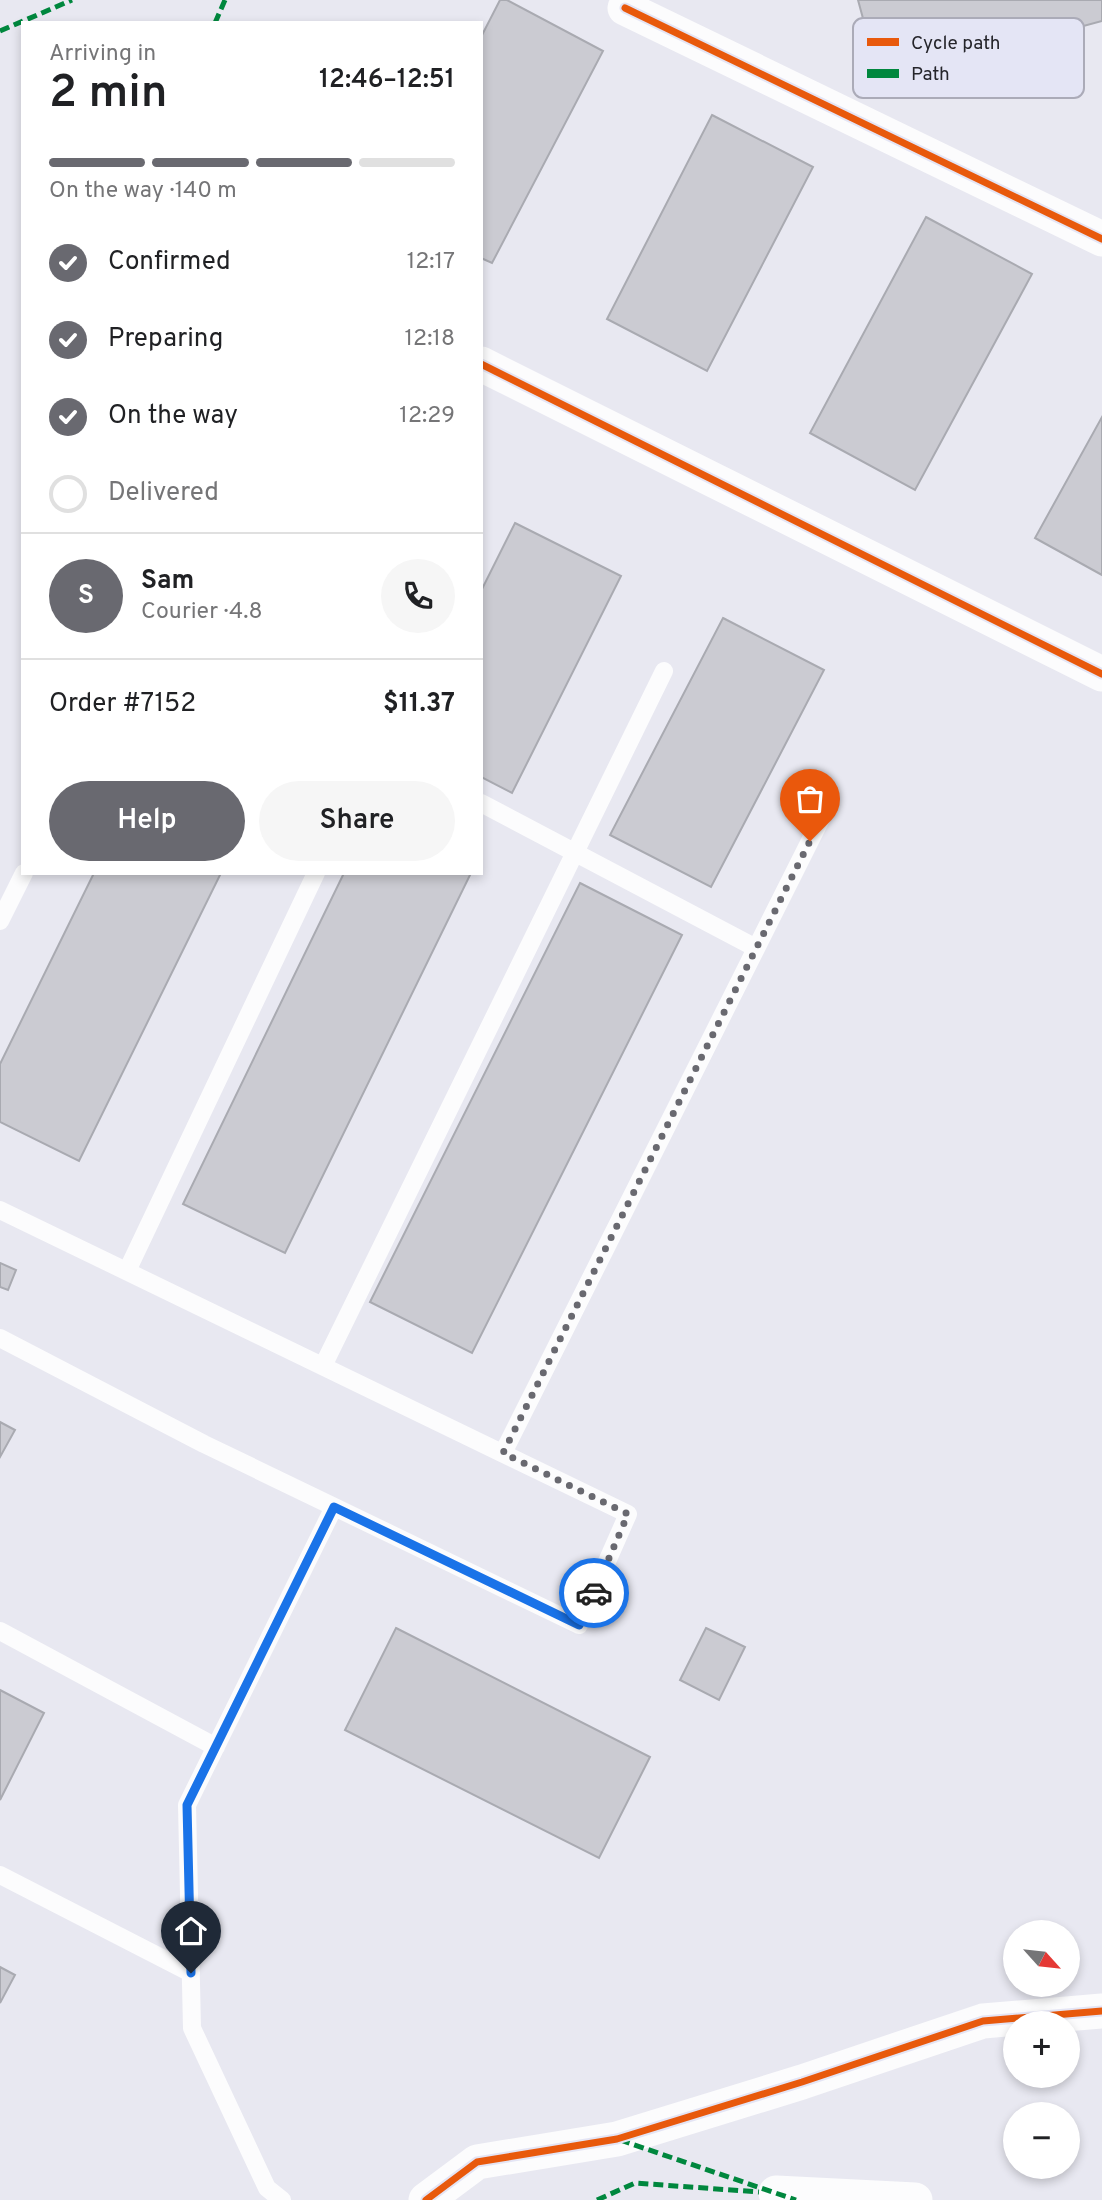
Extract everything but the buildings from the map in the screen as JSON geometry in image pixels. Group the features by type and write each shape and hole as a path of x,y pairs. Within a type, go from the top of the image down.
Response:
{"street":[{"path":"625,8 1102,239"},
{"path":"483,365 1102,674"},
{"path":"426,2200 477,2162 617,2138 802,2082 984,2021 1102,2011"},
{"path":"776,2193 915,2200"}],"lane":[{"path":"323,1366 664,671"},
{"path":"483,804 756,948"},
{"path":"503,1453 821,820"},
{"path":"0,921 23,875"},
{"path":"127,1271 315,875"},
{"path":"0,1210 628,1514 579,1625 204,1444 0,1338"},
{"path":"282,2200 267,2188 192,2028 187,1805 334,1507"},
{"path":"0,1631 216,1746"},
{"path":"0,1875 191,1973"}],"marked path":[{"path":"23,21 72,0"},
{"path":"216,21 225,0"},
{"path":"0,31 21,22"},
{"path":"620,2140 796,2200"},
{"path":"597,2200 635,2183 759,2192"}],"cycle path":[{"path":"625,8 1102,239"},
{"path":"483,365 1102,674"},
{"path":"426,2200 477,2162 617,2139 802,2082 983,2021 1102,2011"}],"way so far":[{"path":"594,1593 628,1514 503,1453 810,841"}],"route":[{"path":"191,1973 187,1805 334,1507 579,1625 594,1593"}]}
